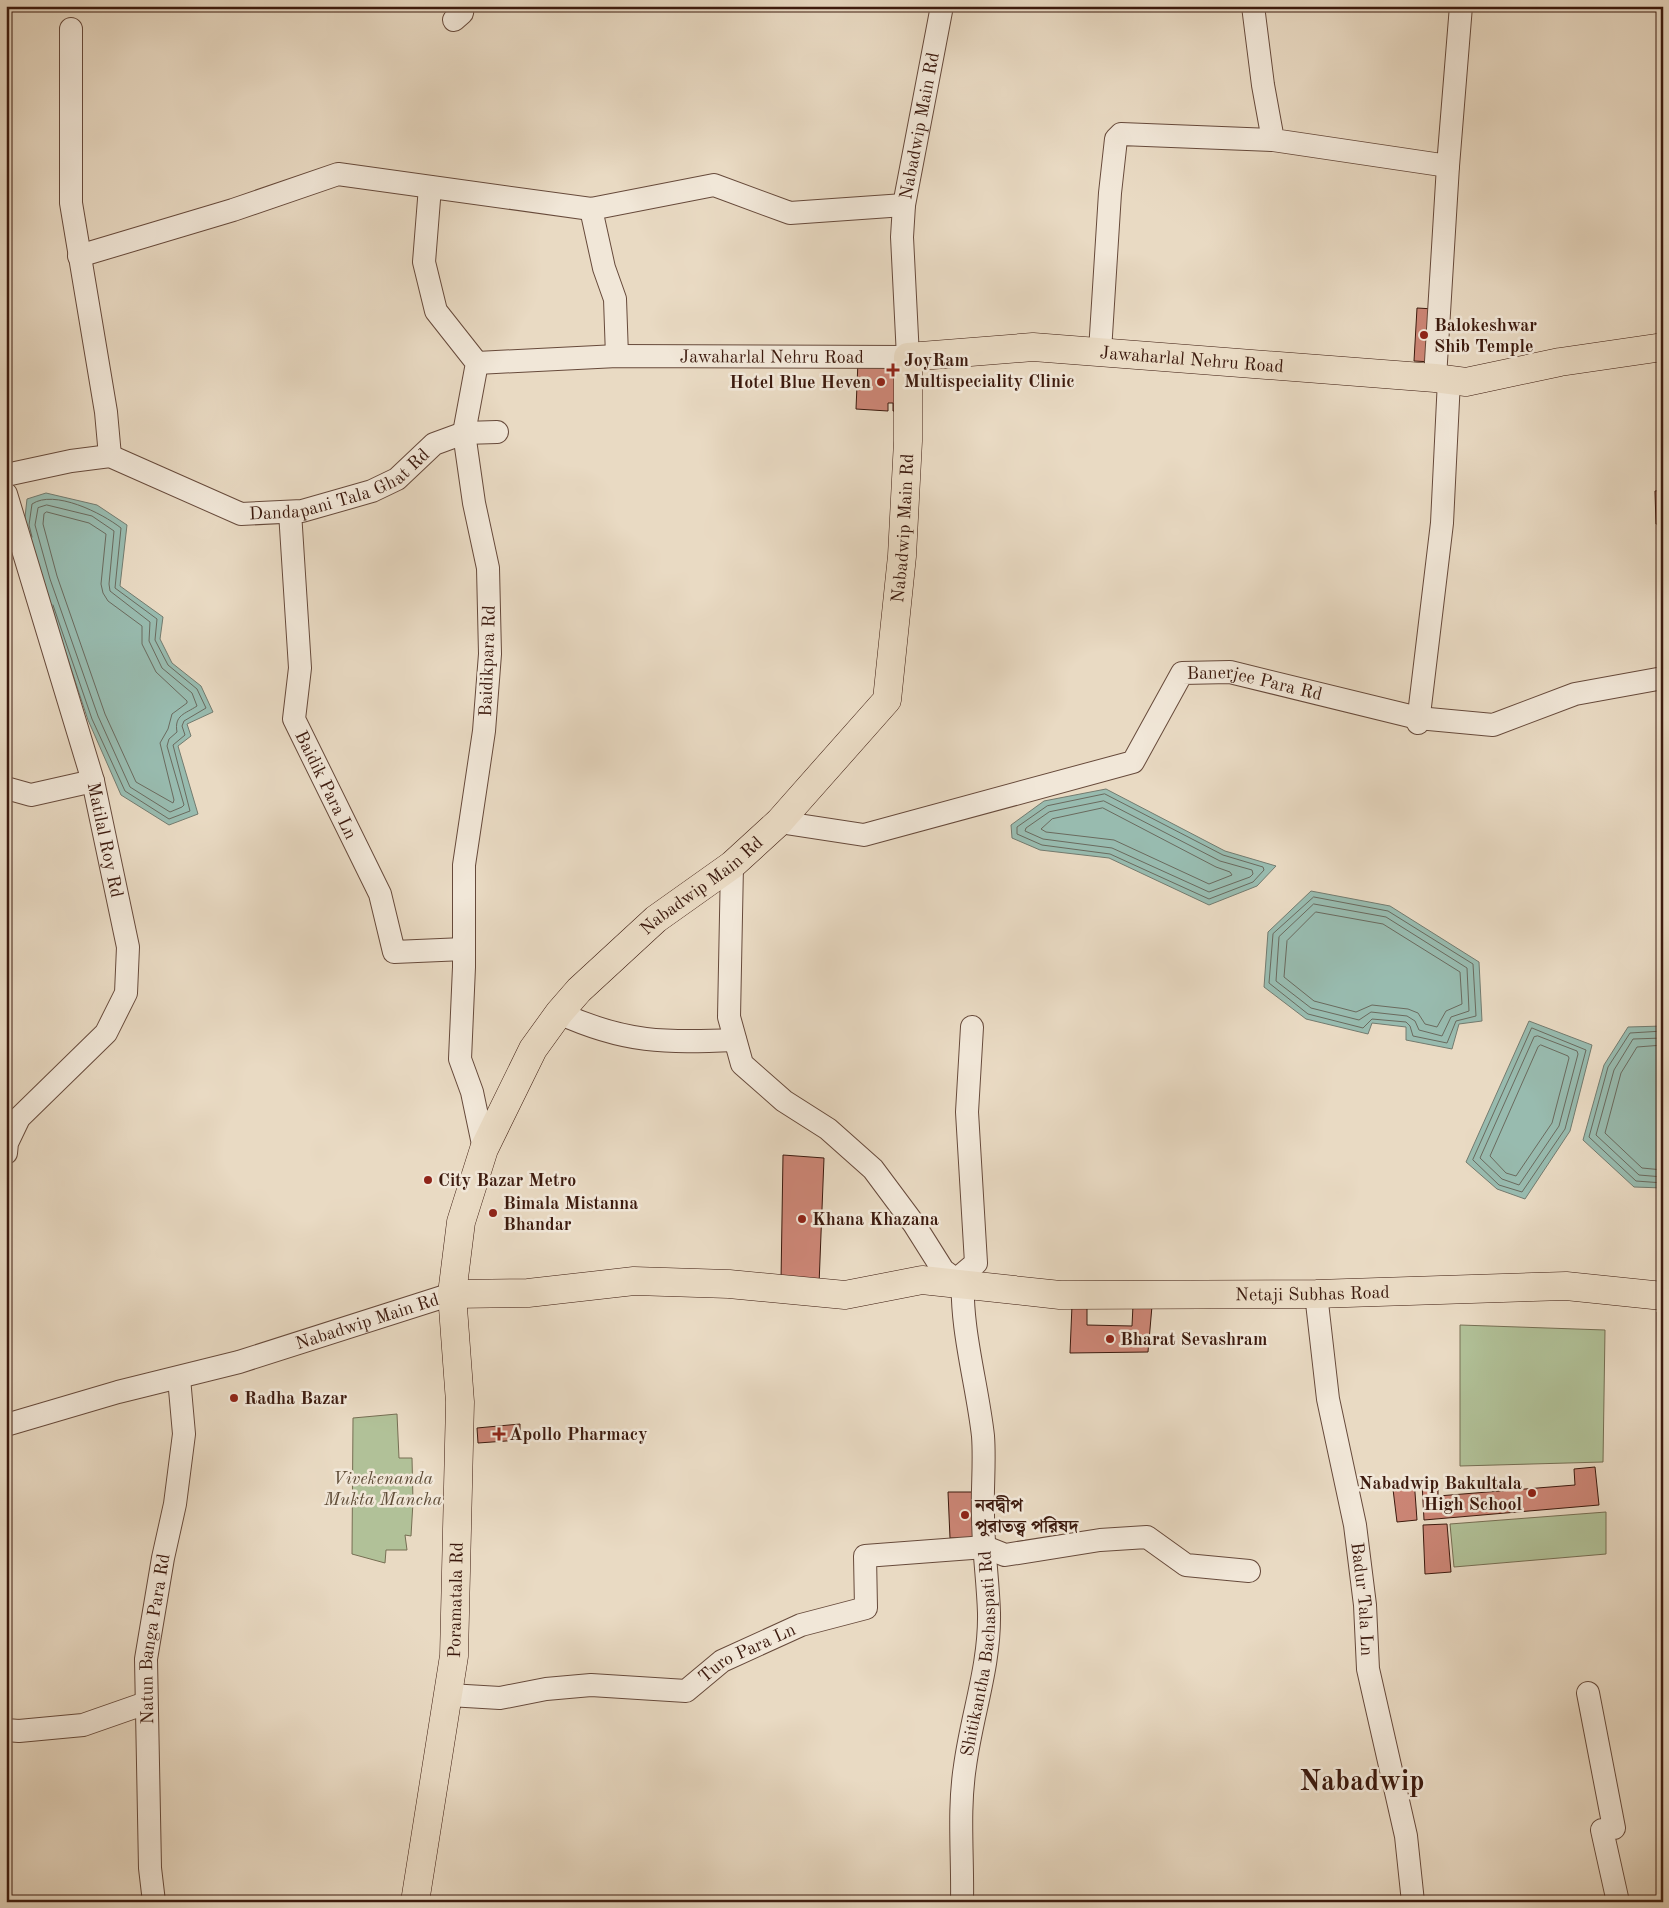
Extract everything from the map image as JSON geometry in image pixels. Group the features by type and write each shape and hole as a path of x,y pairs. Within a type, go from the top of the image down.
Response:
{"main road":[{"name":"Jawaharlal Nehru Road","path":"908,357 1033,348 1100,351 1466,382 1560,362 1663,347"},
{"name":"Nabadwip Main Rd","path":"452,1294 461,1222 484,1149 533,1049 559,1013 579,990 656,918 732,865 779,822 887,700 902,547 908,441 908,357"},
{"name":"Netaji Subhas Road","path":"452,1294 528,1293 634,1281 729,1284 845,1296 922,1280 963,1280 1060,1295 1316,1294 1566,1286 1663,1296"},
{"name":"Poramatala Rd","path":"415,1902 454,1656 460,1402 452,1294"}],"street":[{"name":"Nabadwip Main Rd","path":"908,357 902,237 904,205 942,6"},
{"path":"1253,6 1273,140"},
{"path":"1418,720 1442,523 1442,379 1448,166 1461,6"},
{"path":"6,475 71,461 110,456 106,412 71,203 71,29"},
{"path":"1100,351 1110,193 1116,139 1120,134 1273,140 1448,166"},
{"path":"79,256 232,210 338,174 591,209 714,185 790,213 904,205"},
{"path":"430,186 424,262 436,311 476,363"},
{"path":"591,209 604,268 614,299 617,356"},
{"name":"Jawaharlal Nehru Road","path":"476,363 617,356 908,357"},
{"name":"Baidikpara Rd","path":"476,363 464,434 474,503 488,568 490,654 484,731 464,865 464,949 460,1059 472,1092 484,1149"},
{"name":"Dandapani Tala Ghat Rd","path":"110,456 241,514 290,512 302,511 372,491 397,479 434,444 464,434 497,432"},
{"name":"Matilal Roy Rd","path":"6,494 93,781 128,947 126,994 106,1032 19,1118 7,1143 6,1153"},
{"name":"Baidik Para Ln","path":"290,512 300,668 294,719 380,894 394,952 464,949"},
{"name":"Banerjee Para Rd","path":"779,822 864,835 1133,762 1182,673 1230,672 1418,720 1493,725 1575,694 1663,678"},
{"path":"6,788 32,795 93,781"},
{"path":"732,865 729,1017 742,1064 784,1101 828,1129 873,1169 914,1224 943,1270 963,1280 976,1263 967,1112 972,1027"},
{"path":"559,1013 614,1034 642,1040 678,1042 735,1040"},
{"name":"Shitikantha Bachaspati Rd","path":"962,1902 963,1862 960,1815 965,1766 986,1668 990,1549 983,1437 965,1319 963,1280"},
{"name":"Nabadwip Main Rd","path":"7,1422 245,1360 452,1294"},
{"name":"Badur Tala Ln","path":"1316,1294 1328,1399 1355,1524 1365,1605 1368,1669 1406,1836 1413,1902"},
{"name":"Natun Banga Para Rd","path":"154,1902 150,1868 146,1659 163,1558 175,1504 184,1434 179,1378"},
{"path":"990,1549 1005,1556 1100,1540 1147,1537 1186,1565 1249,1571"},
{"name":"Turo Para Ln","path":"449,1695 500,1698 546,1689 591,1685 686,1691 722,1661 801,1625 866,1608 865,1556 990,1549"},
{"path":"1588,1693 1614,1828 1602,1830 1618,1902"},
{"path":"6,1730 19,1731 83,1725 146,1703"}],"green space":[{"path":"1460,1325 1605,1330 1603,1462 1460,1466"},
{"name":"Vivekenanda Mukta Mancha","path":"397,1414 399,1458 412,1458 413,1502 411,1536 405,1535 407,1550 386,1550 385,1563 352,1554 353,1418"},
{"path":"1606,1512 1606,1554 1454,1567 1450,1524"}],"water":[{"path":"46,493 97,505 127,525 120,586 163,617 160,639 172,663 201,686 213,712 187,724 191,736 178,746 198,814 169,825 121,795 88,720 24,526 27,499"},
{"path":"1106,789 1225,851 1276,866 1257,886 1209,905 1109,858 1040,850 1012,838 1011,825 1044,801"},
{"path":"1311,891 1390,906 1479,962 1482,1021 1459,1024 1452,1049 1406,1040 1406,1027 1372,1023 1368,1034 1306,1019 1264,987 1268,932"},
{"path":"1529,1021 1592,1045 1570,1131 1525,1199 1497,1189 1466,1162"},
{"path":"1663,1026 1663,1188 1634,1187 1583,1140 1604,1065 1628,1027"}],"building":[{"name":"Balokeshwar Shib Temple","path":"1417,308 1434,309 1432,362 1414,361"},
{"name":"Hotel Blue Heven","path":"858,361 905,361 904,411 893,411 893,403 888,403 888,411 856,409"},
{"path":"1663,490 1663,524 1656,524 1655,491"},
{"name":"Khana Khazana","path":"783,1155 824,1158 819,1285 781,1281"},
{"name":"Bharat Sevashram","path":"1087,1304 1087,1325 1132,1326 1133,1305 1152,1306 1148,1352 1070,1353 1072,1305"},
{"path":"1657,1312 1663,1312 1663,1401 1658,1401"},
{"path":"1659,1318 1663,1318 1663,1333 1660,1333"},
{"name":"Apollo Pharmacy","path":"520,1424 520,1440 478,1443 477,1428"},
{"name":"Nabadwip Bakultala High School","path":"1595,1467 1599,1505 1424,1520 1422,1483 1438,1482 1438,1496 1575,1485 1574,1469"},
{"path":"1414,1479 1417,1520 1397,1522 1392,1481"},
{"name":"নবদ্বীপ পুরাতত্ত্ব পরিষদ","path":"948,1492 981,1492 982,1538 950,1538"},
{"path":"1447,1524 1451,1572 1425,1574 1423,1525"}],"place":[{"name":"Balokeshwar Shib Temple","path":"1424,335"},
{"name":"JoyRam Multispeciality Clinic","path":"893,370"},
{"name":"Hotel Blue Heven","path":"881,382"},
{"name":"City Bazar Metro","path":"428,1180"},
{"name":"Bimala Mistanna Bhandar","path":"493,1213"},
{"name":"Khana Khazana","path":"802,1219"},
{"name":"Bharat Sevashram","path":"1110,1339"},
{"name":"Radha Bazar","path":"234,1398"},
{"name":"Apollo Pharmacy","path":"499,1434"},
{"name":"Nabadwip Bakultala High School","path":"1532,1493"},
{"name":"নবদ্বীপ পুরাতত্ত্ব পরিষদ","path":"965,1515"}],"district":[{"name":"Nabadwip","path":"1362,1780"}]}
